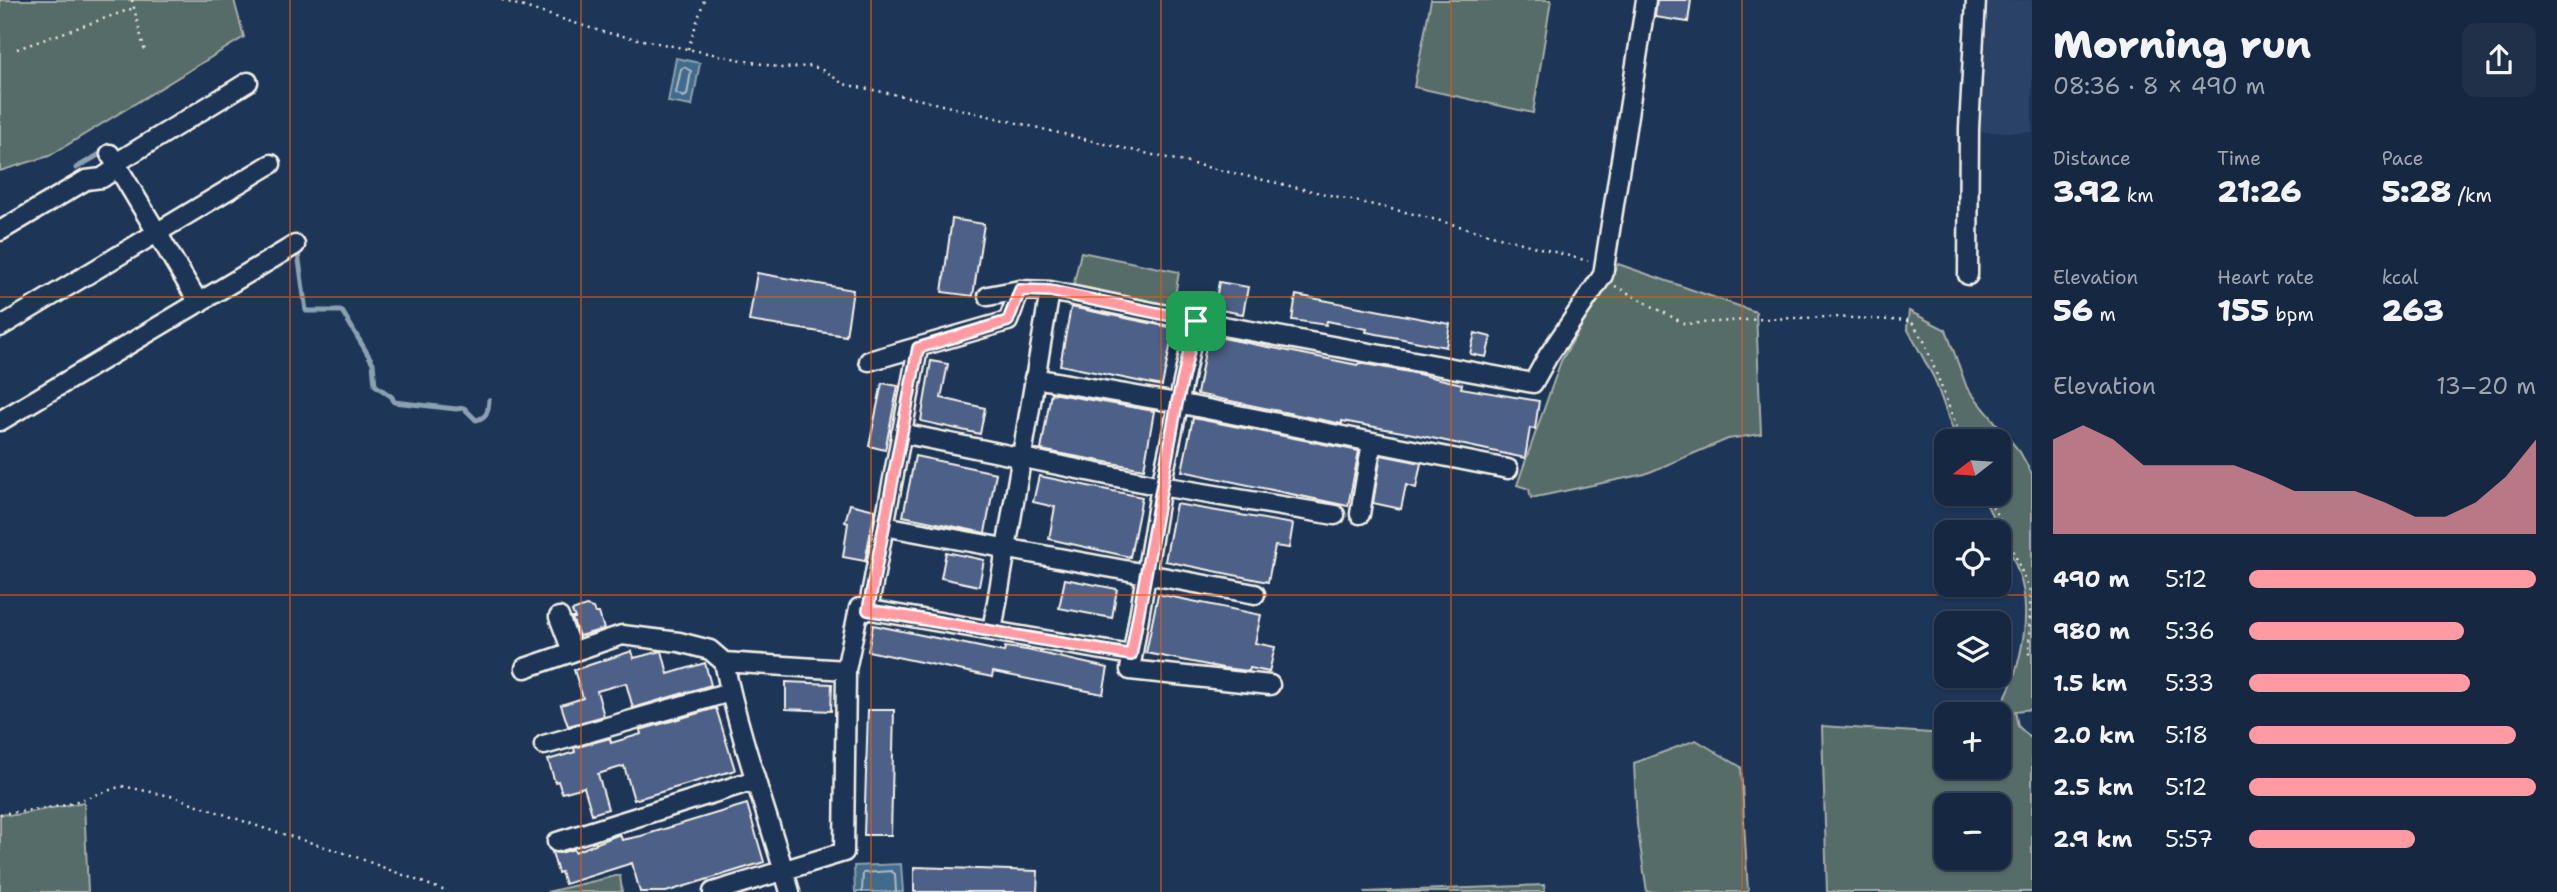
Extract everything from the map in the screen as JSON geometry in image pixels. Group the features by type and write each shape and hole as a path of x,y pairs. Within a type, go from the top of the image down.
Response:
{"street":[{"path":"988,296 1020,290 1050,291 1196,321 1533,383 1603,272 1646,0"},
{"path":"1968,275 1969,128 1976,0"},
{"path":"0,231 86,180 102,178 115,162 248,82"},
{"path":"115,162 199,303"},
{"path":"0,327 271,164"},
{"path":"0,421 295,245"},
{"path":"869,361 1008,321 1020,290"},
{"path":"992,631 1050,291"},
{"path":"1196,321 1161,486 1130,670 1270,685"},
{"path":"868,610 918,348"},
{"path":"1034,378 1177,403 1508,470"},
{"path":"901,433 1161,486 1335,515"},
{"path":"1360,514 1372,442"},
{"path":"884,526 1255,594"},
{"path":"713,892 845,852 846,670 859,608 1131,655"},
{"path":"559,617 572,651"},
{"path":"526,668 622,635 680,642 710,650 724,662 846,670"},
{"path":"724,662 755,780 790,892"},
{"path":"544,745 730,692"},
{"path":"557,842 755,780"}],"path":[{"path":"132,0 145,52"},
{"path":"502,0 603,32 782,68 811,66 827,72 843,84 913,97 1422,216 1603,272 1685,324 1835,317 1911,321 1924,341 1957,429"},
{"path":"688,49 704,0"},
{"path":"17,49 134,8"},
{"path":"1993,506 2006,530 2031,592 2029,656"},
{"path":"0,814 62,806 122,786 175,797 348,854 448,892"}],"shaded area":[{"path":"1972,0 2032,0 2032,132 1965,132"}],"green space":[{"path":"0,0 234,0 244,37 49,156 0,171"},
{"path":"1431,0 1551,0 1533,113 1414,87"},
{"path":"1081,252 1179,272 1173,308 1073,287"},
{"path":"1618,264 1756,312 1761,434 1728,439 1645,474 1531,498 1529,489 1517,485 1561,361"},
{"path":"1909,311 1946,330 1967,388 2001,429 1953,429 1934,378 1907,328"},
{"path":"2011,441 2032,474 2032,709 2015,711 2018,726 2032,739 2032,892 1827,892 1822,726 1934,733 1934,779 2011,779 2011,702 2002,702 2011,688 2020,654 2025,604 2020,578 2011,555 2011,520 1994,520 1987,506 2011,506"},
{"path":"1696,740 1741,767 1748,892 1647,892 1637,825 1634,763"},
{"path":"84,802 88,892 0,892 0,814 15,815"},
{"path":"620,875 622,892 547,892"},
{"path":"1544,885 1545,892 1364,892"}],"water":[{"path":"676,58 700,63 692,106 668,102"},
{"path":"901,864 903,892 855,892 854,866"}],"building":[{"path":"1657,0 1691,0 1688,22 1655,17"},
{"path":"952,219 984,224 973,296 942,292"},
{"path":"757,273 853,290 846,336 749,321"},
{"path":"1219,282 1248,287 1243,314 1214,309"},
{"path":"1296,295 1450,324 1446,347 1366,332 1367,329 1327,321 1326,325 1292,320"},
{"path":"1071,307 1174,328 1162,386 1060,365"},
{"path":"1475,333 1491,337 1486,357 1470,354"},
{"path":"1208,335 1358,365 1359,363 1409,372 1462,384 1461,388 1539,401 1535,429 1530,428 1525,458 1413,434 1342,421 1342,424 1197,394"},
{"path":"931,361 948,364 941,398 985,408 980,434 921,421"},
{"path":"882,383 898,386 885,450 869,446"},
{"path":"1051,393 1154,411 1144,469 1041,450"},
{"path":"1193,418 1359,451 1348,506 1182,471"},
{"path":"1381,455 1421,463 1416,488 1406,485 1401,509 1373,503"},
{"path":"915,456 996,473 985,533 903,516"},
{"path":"1039,476 1142,497 1130,557 1049,539 1055,507 1033,502"},
{"path":"850,504 875,510 865,561 843,557 848,523 845,522"},
{"path":"1176,504 1293,524 1289,548 1275,546 1268,582 1165,561"},
{"path":"946,552 984,560 979,586 941,578"},
{"path":"1065,579 1117,589 1112,618 1059,608"},
{"path":"1158,594 1261,615 1255,643 1275,647 1269,672 1250,668 1249,671 1223,668 1146,653"},
{"path":"586,606 599,613 604,629 579,636 572,611"},
{"path":"873,625 1004,652 1005,647 1027,650 1108,668 1103,694 993,672 992,677 868,651"},
{"path":"632,651 634,658 662,651 668,674 705,663 711,685 633,708 626,683 597,691 604,716 568,726 561,705 583,698 574,670"},
{"path":"786,682 832,684 831,711 786,709"},
{"path":"716,708 735,770 634,800 624,766 598,774 608,809 592,814 584,787 562,793 558,781 555,782 548,760 575,752 574,748 610,738 611,743 641,734 640,730"},
{"path":"868,710 894,710 891,835 864,835"},
{"path":"747,804 764,862 666,892 640,892 632,863 565,884 561,872 558,873 552,852 574,849 575,852 620,834 622,840 641,836"},
{"path":"914,867 1038,871 1037,892 914,892"}],"waterway":[{"path":"76,168 100,154 108,169"},
{"path":"115,179 138,218"},
{"path":"295,255 298,253 306,311 342,311 373,363 375,385 392,397 394,402 464,408 476,420 487,413 489,400"},
{"path":"196,314 238,289"}],"route":[{"path":"1020,290 1050,291 1196,321 1177,403 1131,655 868,610 918,348 1008,321 1020,290"}]}
